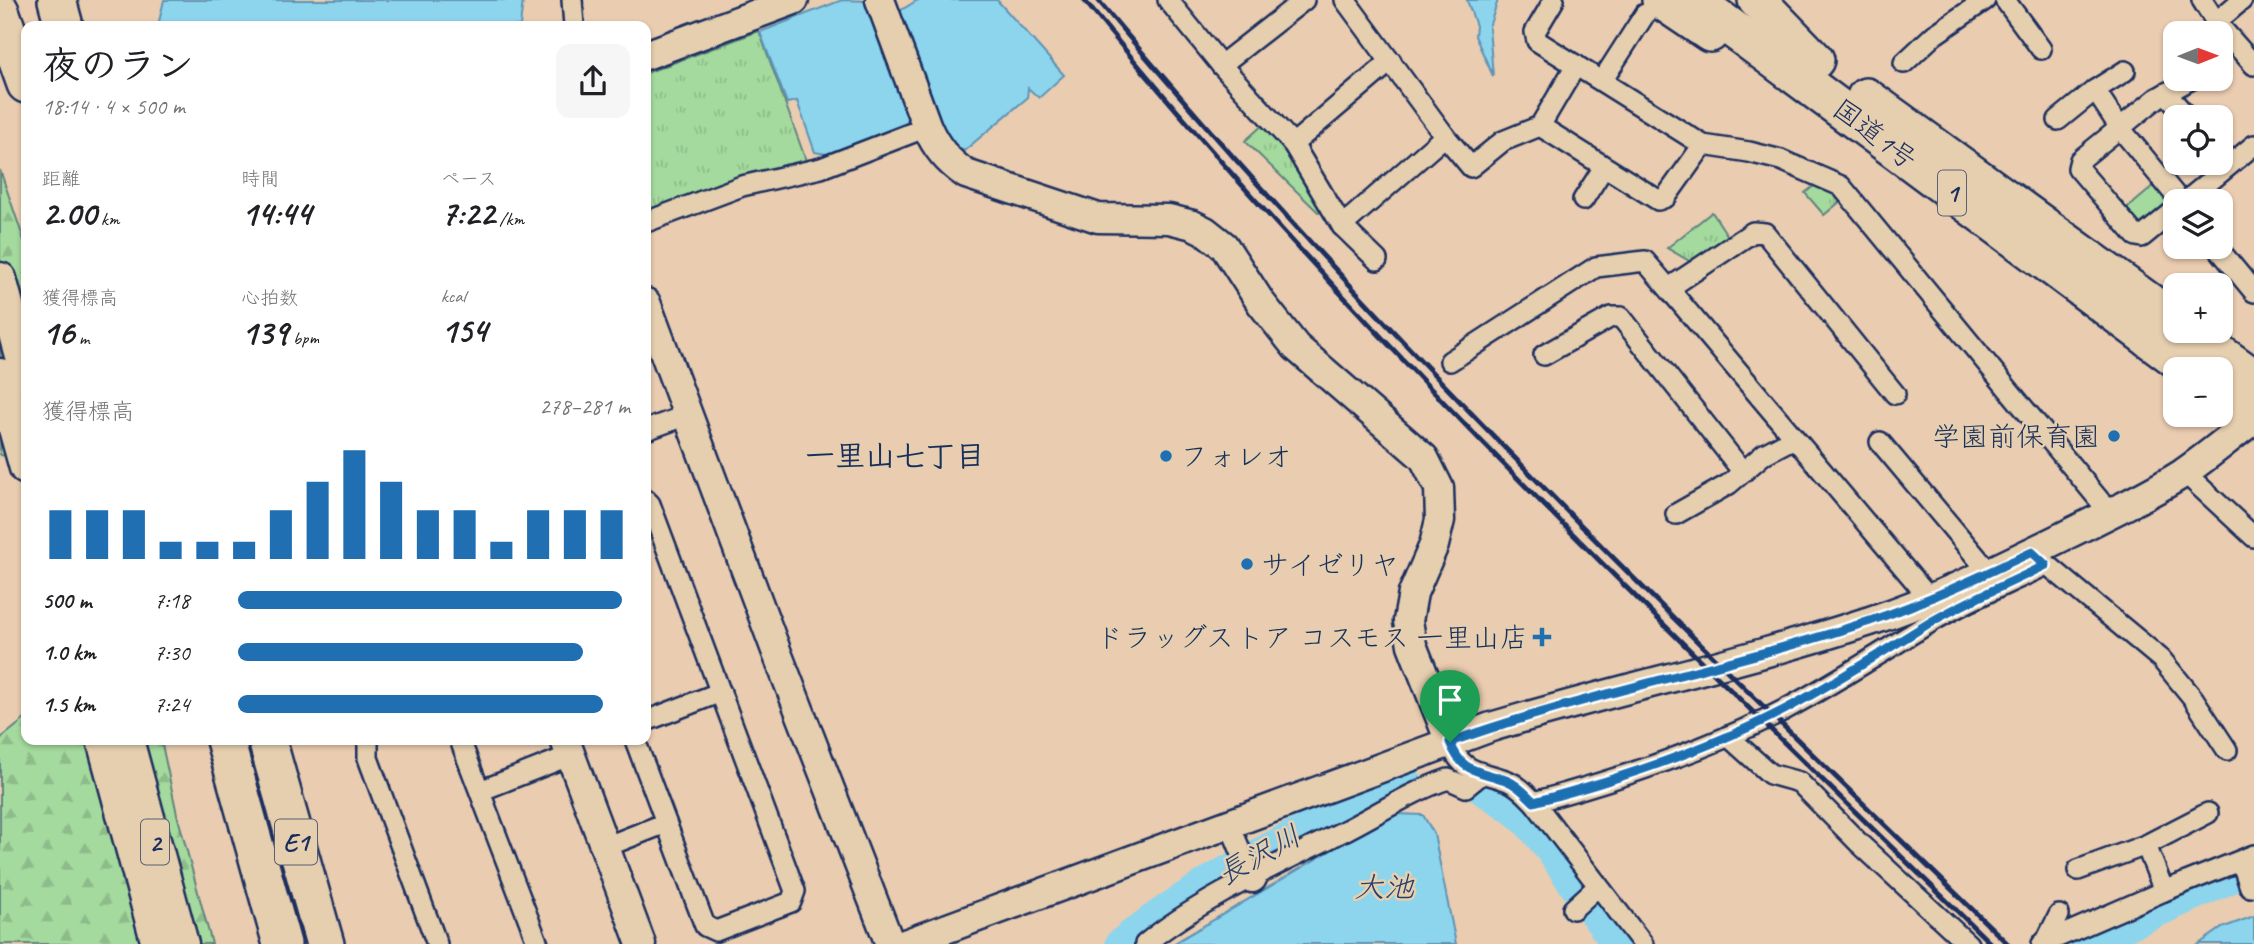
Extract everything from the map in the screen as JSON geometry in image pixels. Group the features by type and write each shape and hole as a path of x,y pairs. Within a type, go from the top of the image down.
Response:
{"highway":[{"path":"15,0 21,21"},
{"path":"57,0 63,21"},
{"path":"1756,0 1806,68"},
{"name":"国道1号","path":"1653,7 1711,11 1806,68 2163,313"},
{"path":"0,11 21,70"},
{"name":"国道1号","path":"1806,68 2175,357"},
{"path":"2205,343 2254,378"},
{"path":"2233,401 2254,418"},
{"name":"E1","path":"226,745 282,944"},
{"name":"E1","path":"268,745 326,944"}],"main road":[{"path":"1,296 21,358"},
{"path":"0,375 21,450"},
{"name":"2","path":"104,745 158,944"},
{"name":"2","path":"128,745 182,944"}],"street":[{"path":"572,0 574,21"},
{"path":"651,53 794,0"},
{"path":"880,0 927,127 936,146 951,163 966,174 1098,218 1169,219 1205,231 1224,246 1261,303 1296,346 1424,458 1438,488 1440,520 1434,545 1413,593 1408,621 1412,645 1458,760 1482,774 1510,781 1520,788 1534,802 1643,944"},
{"path":"1168,0 1221,65 1293,144 1342,226 1377,260"},
{"path":"1221,65 1304,0"},
{"path":"1345,0 1471,167 1503,141 1540,126 1576,65"},
{"path":"1554,0 1535,32 1537,41 1703,145 1782,160 1841,186 2110,513"},
{"path":"1904,63 1934,35 1984,0"},
{"path":"2005,0 2040,49"},
{"path":"2202,0 2215,21"},
{"path":"2217,21 2242,0"},
{"path":"1602,81 1653,7"},
{"path":"2233,41 2254,65"},
{"path":"1293,144 1391,61"},
{"path":"2057,120 2095,90 2125,71"},
{"path":"2095,90 2120,128 2170,189"},
{"path":"2163,220 2142,237 2136,236 2078,168 2080,160 2170,91"},
{"path":"2166,93 2176,105"},
{"path":"1540,126 1658,201 1666,197 1703,145"},
{"path":"651,220 742,186 821,167 927,127"},
{"path":"1342,226 1445,136"},
{"path":"2233,157 2254,145"},
{"path":"1583,200 1604,167"},
{"path":"2198,189 2211,175"},
{"path":"1674,295 1675,284 1753,232 1765,233 1895,394"},
{"path":"2227,259 2254,292"},
{"path":"1450,361 1596,267 1645,261 1930,599"},
{"path":"651,317 890,944"},
{"path":"1544,355 1611,317 1620,317 1742,472"},
{"path":"651,428 687,415"},
{"path":"1534,802 1652,766 1785,710 1856,670 2110,513 2184,472 2254,418"},
{"path":"1676,514 1729,484 1764,454 1794,438"},
{"path":"1880,442 1989,572"},
{"path":"2184,472 2254,537"},
{"path":"637,745 705,926 716,931 791,902 795,891 651,507"},
{"path":"905,944 1450,742 1564,705 1660,682 1869,621 1930,599 1989,572 2039,559"},
{"path":"2039,559 2161,659 2193,698 2228,750"},
{"path":"651,718 721,692"},
{"path":"1728,736 1770,774 1799,782 1859,843 1968,944"},
{"path":"368,745 368,758 437,944"},
{"path":"462,745 538,944"},
{"path":"480,791 568,748 641,944"},
{"path":"1145,944 1163,929 1251,877 1368,819 1418,790 1448,779 1466,787 1482,774"},
{"path":"2078,870 2146,845 2208,813"},
{"path":"605,847 666,823"},
{"path":"1230,824 1251,877"},
{"path":"2146,845 2164,891"},
{"path":"2043,943 2164,891 2245,860 2250,886"},
{"path":"1574,909 1598,887"},
{"path":"2043,943 2059,915"}],"green space":[{"path":"759,31 808,166 651,214 651,71"},
{"path":"1265,123 1289,147 1326,208 1319,213 1245,141"},
{"path":"0,170 21,231 21,457 0,455"},
{"path":"1815,185 1836,192 1842,200 1824,215 1805,193"},
{"path":"2155,185 2163,194 2163,212 2138,229 2123,212"},
{"path":"1712,212 1729,238 1693,263 1667,248"},
{"path":"21,722 21,745 162,745 177,814 212,944 0,944 0,739"}],"water":[{"path":"164,0 523,0 521,21 159,21"},
{"path":"842,0 869,1 911,115 904,127 826,154 815,152 797,101 787,103 760,32"},
{"path":"918,0 997,0 1064,75 1039,98 1028,88 1027,98 965,150 957,151 945,136 898,12"},
{"path":"1467,0 1498,0 1489,27 1493,76 1475,36 1476,26"},
{"name":"大池","path":"1398,814 1423,815 1434,834 1456,944 1173,944 1382,820"},
{"path":"2254,916 2254,944 2199,944 2222,928"}],"waterway":[{"name":"長沢川","path":"1121,944 1223,874 1295,835 1407,783"},
{"name":"長沢川","path":"1484,790 1515,810 1537,832 1619,944"},
{"name":"長沢川","path":"2085,944 2254,867"}],"railway":[{"path":"1084,0 1189,125 1298,248 1410,367 1640,601 1991,944"},
{"path":"1098,0 1205,125 1426,366 1656,600 2008,944"}],"place":[{"name":"学園前保育園","path":"2114,436"},
{"name":"フォレオ","path":"1166,456"},
{"name":"サイゼリヤ","path":"1247,564"},
{"name":"ドラッグストア コスモス 一里山店","path":"1542,637"}],"district":[{"name":"一里山七丁目","path":"895,456"}],"route":[{"path":"2032,552 2046,565 1933,621 1856,670 1785,710 1652,766 1562,794 1534,802 1510,781 1482,774 1465,766 1458,760 1450,742 1564,705 1693,673 1869,621 1930,599 2032,552"}]}
